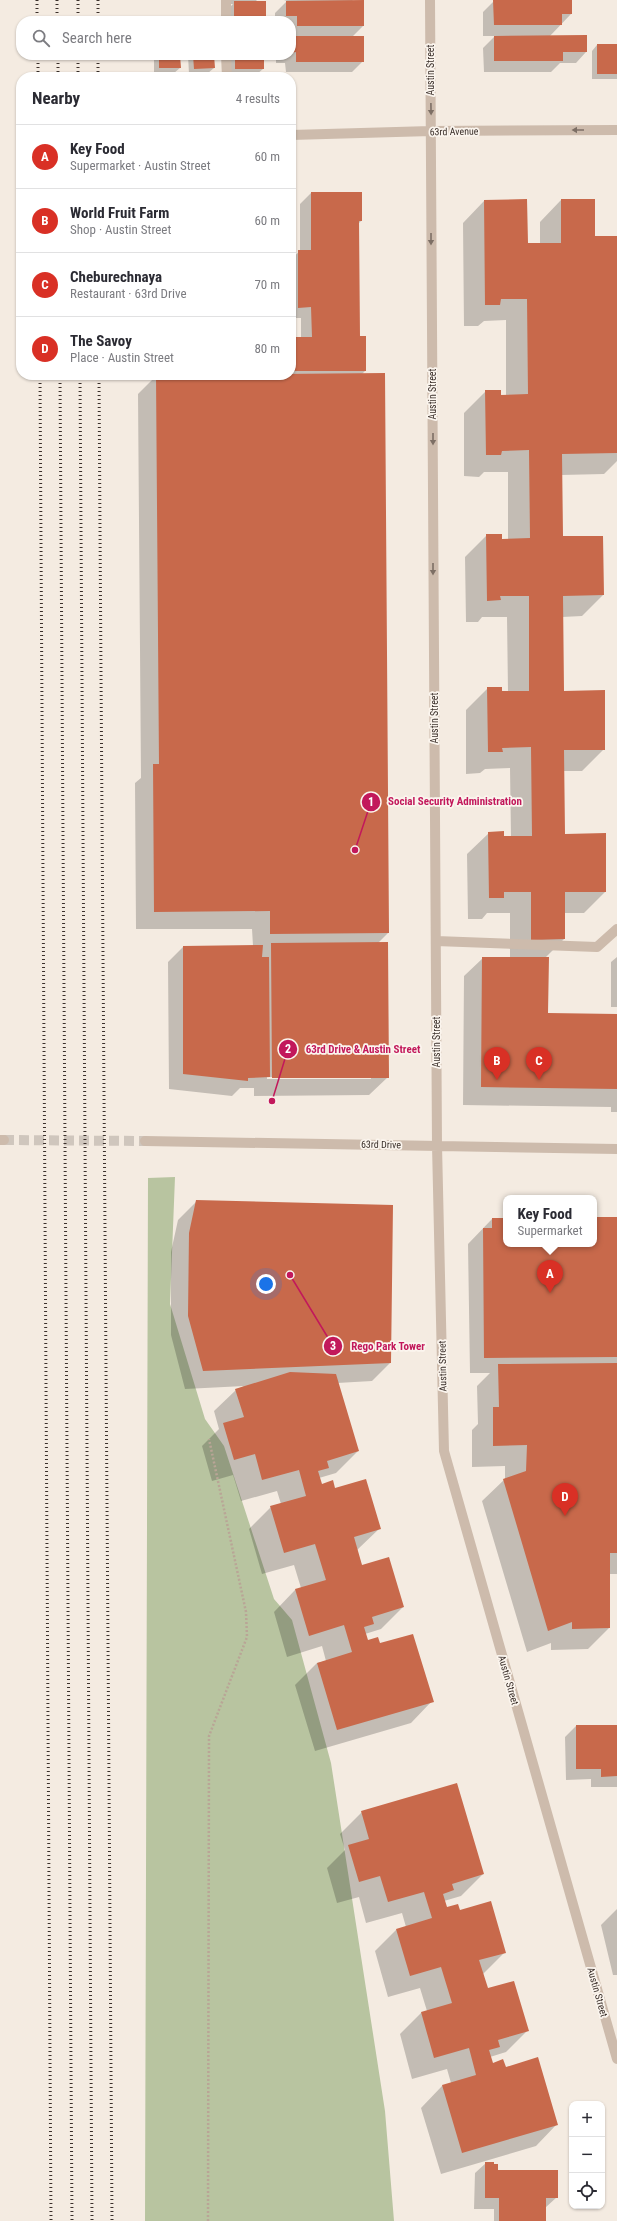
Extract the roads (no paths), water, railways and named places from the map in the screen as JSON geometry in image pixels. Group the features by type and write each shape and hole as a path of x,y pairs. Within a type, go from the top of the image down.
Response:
{"street":[{"path":"226,0 226,16"},
{"name":"Austin Street","path":"430,0 437,1145 444,1451 617,2059"},
{"path":"226,60 227,72"},
{"name":"63rd Avenue","path":"296,135 431,131 617,130"},
{"path":"436,941 597,947 617,929"},
{"name":"63rd Drive","path":"145,1141 617,1149"}],"tunnel":[{"path":"4,1140 145,1141"}],"railway":[{"path":"37,0 37,16"},
{"path":"57,0 57,16"},
{"path":"78,0 78,16"},
{"path":"98,0 98,16"},
{"path":"38,60 38,72"},
{"path":"58,60 58,72"},
{"path":"78,60 78,72"},
{"path":"98,60 98,72"},
{"path":"40,380 51,2221"},
{"path":"60,380 72,2221"},
{"path":"80,380 92,2221"},
{"path":"99,380 112,2221"}],"place":[{"name":"Social Security Administration","path":"355,850"},
{"name":"World Fruit Farm","path":"497,1080"},
{"name":"Cheburechnaya","path":"539,1080"},
{"name":"63rd Drive & Austin Street","path":"272,1101"},
{"name":"Rego Park Tower","path":"290,1275"},
{"name":"Key Food","path":"550,1293"},
{"name":"The Savoy","path":"565,1516"}]}
